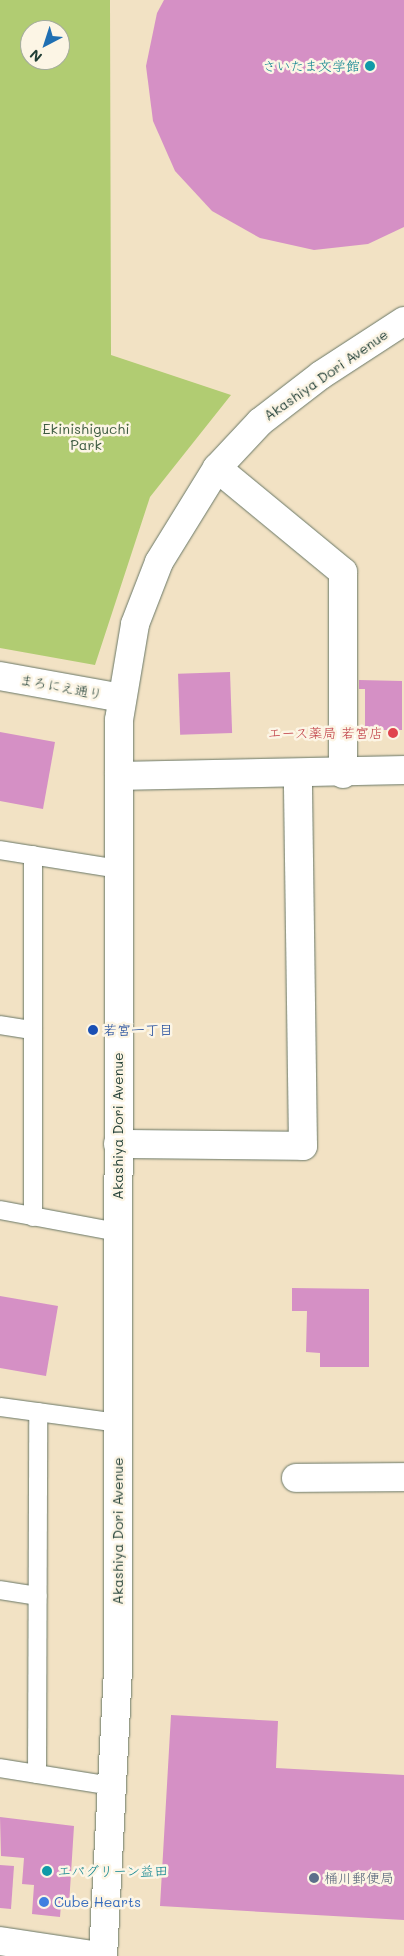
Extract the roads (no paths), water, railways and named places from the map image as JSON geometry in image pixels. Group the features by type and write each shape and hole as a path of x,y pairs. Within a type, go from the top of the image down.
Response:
{"street":[{"name":"Akashiya Dori Avenue","path":"103,1956 118,1671 119,776 122,698 135,624 159,562 216,468 260,422 321,375 404,320"},
{"path":"216,468 343,572 342,774"},
{"name":"まろにえ通り","path":"0,676 122,698"},
{"path":"119,776 298,775 404,770"},
{"path":"118,1144 303,1146 298,775"},
{"path":"296,1478 404,1477"},
{"path":"0,1941 99,1956"}],"lane":[{"path":"0,850 118,868"},
{"path":"33,1216 34,855"},
{"path":"0,1024 33,1030"},
{"path":"0,1210 118,1232"},
{"path":"0,1407 118,1423"},
{"path":"37,1774 38,1412"},
{"path":"0,1590 38,1596"},
{"path":"0,1768 112,1786"}],"place":[{"name":"さいたま文学館","path":"370,66"},
{"name":"エース薬局 若宮店","path":"393,733"},
{"name":"若宮一丁目","path":"93,1030"},
{"name":"エバグリーン益田","path":"47,1871"},
{"name":"桶川郵便局","path":"314,1878"},
{"name":"Cube Hearts","path":"44,1902"}],"park label":[{"name":"Ekinishiguchi Park","path":"86,438"}]}
